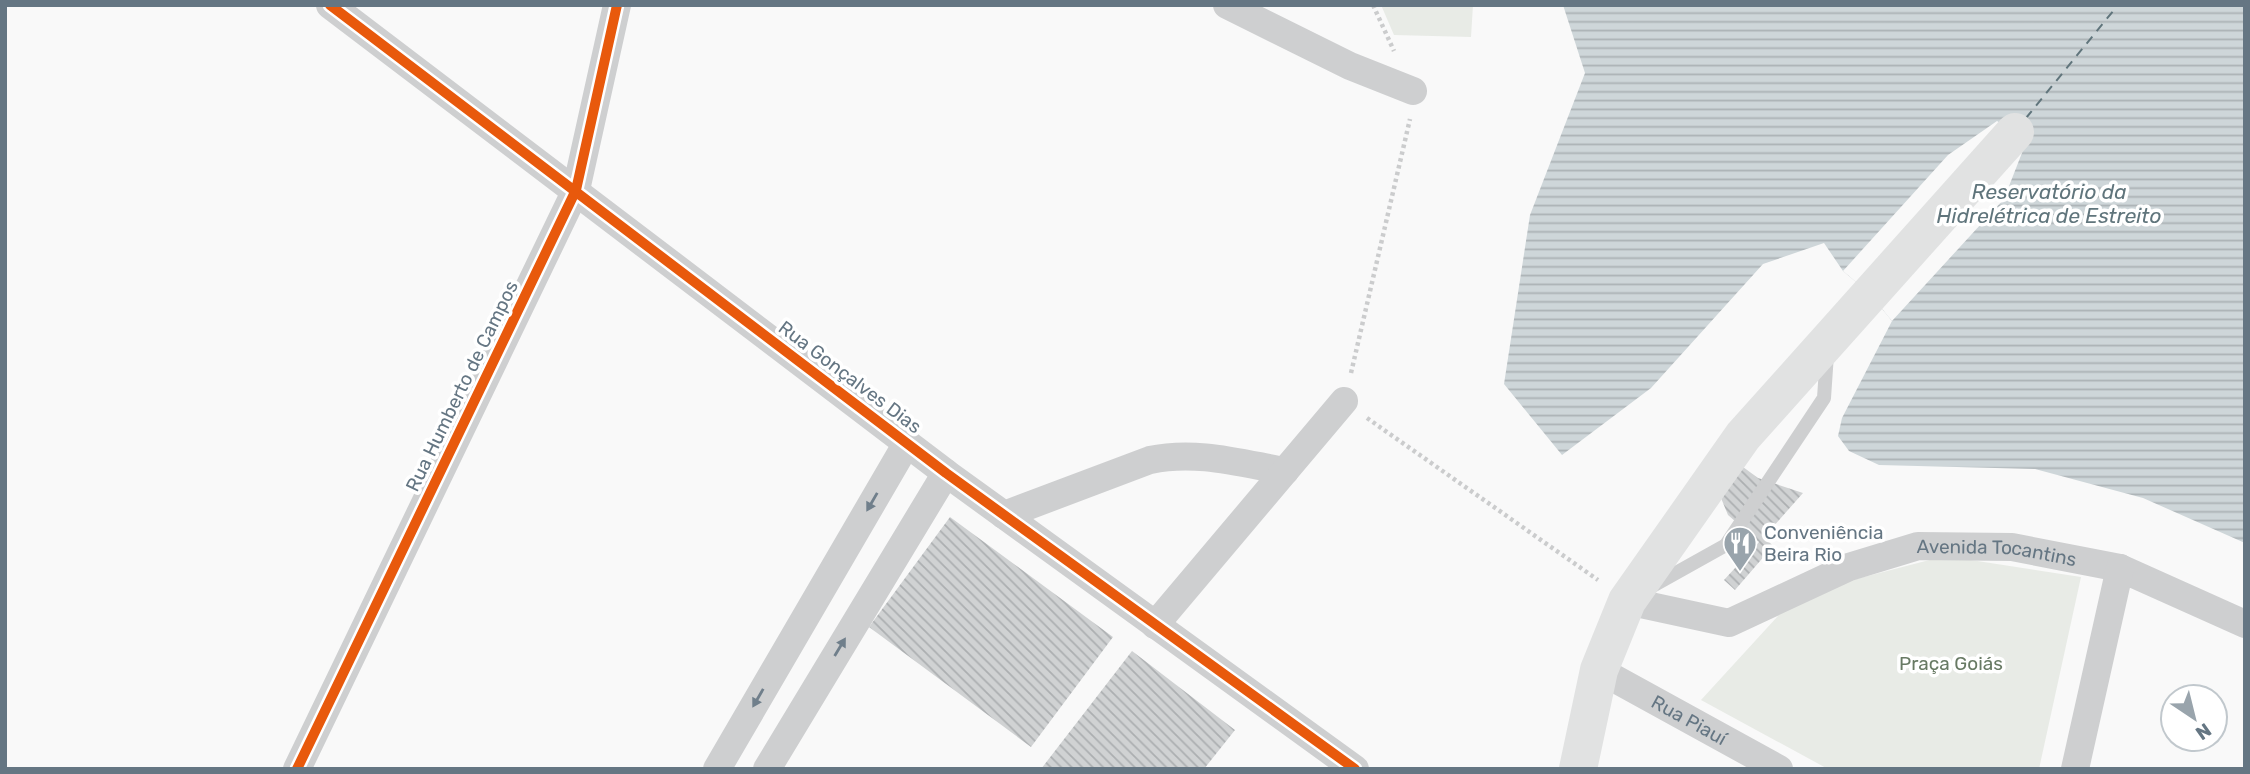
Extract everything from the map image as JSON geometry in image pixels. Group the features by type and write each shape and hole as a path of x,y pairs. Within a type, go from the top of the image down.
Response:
{"main road":[{"path":"1578,769 1599,670 1627,601 1743,436 2015,132"}],"street":[{"name":"Rua Gonçalves Dias","path":"330,5 946,473 1355,769"},
{"name":"Rua Humberto de Campos","path":"297,769 576,190 617,5"},
{"path":"1227,5 1350,66 1413,91"},
{"path":"1155,625 1345,401"},
{"path":"717,769 907,443"},
{"path":"1004,515 1150,460 1175,455 1202,456 1285,471"},
{"path":"767,769 946,473"},
{"name":"Avenida Tocantins","path":"1627,601 1729,623 1849,567 1919,546 2012,547 2120,568 2245,624"},
{"path":"2075,769 2120,568"},
{"name":"Rua Piauí","path":"1599,670 1779,769"}],"path":[{"path":"1373,5 1413,91 1413,107 1345,401 1627,601"}],"green space":[{"path":"1381,5 1473,5 1471,37 1394,35"},
{"name":"Praça Goiás","path":"1945,556 2081,577 2039,769 1828,769 1701,700 1798,594"}],"water":[{"name":"Reservatório da Hidrelétrica de Estreito","path":"1563,5 2245,5 2245,543 2143,498 2035,469 1879,465 1849,451 1838,436 1842,418 1892,321 1869,293 1843,271 1824,243 1763,264 1651,388 1562,455 1504,384 1530,215 1585,73"}],"pier":[{"path":"1997,121 2027,140 2004,199 1892,321 1869,293 1843,271 1948,155"}],"building":[{"path":"1743,467 1758,478 1803,493 1764,537 1773,546 1735,590 1724,580 1759,542 1728,515 1721,498"},
{"path":"950,517 1113,637 1031,747 869,627"},
{"path":"1132,651 1235,730 1204,769 1041,769"}],"ferry route":[{"path":"2026,118 2118,5"}],"cycle path":[{"path":"330,5 946,473 1355,769"},
{"path":"297,769 576,190 617,5"}],"place":[{"name":"Conveniência Beira Rio","path":"1740,573"}]}
